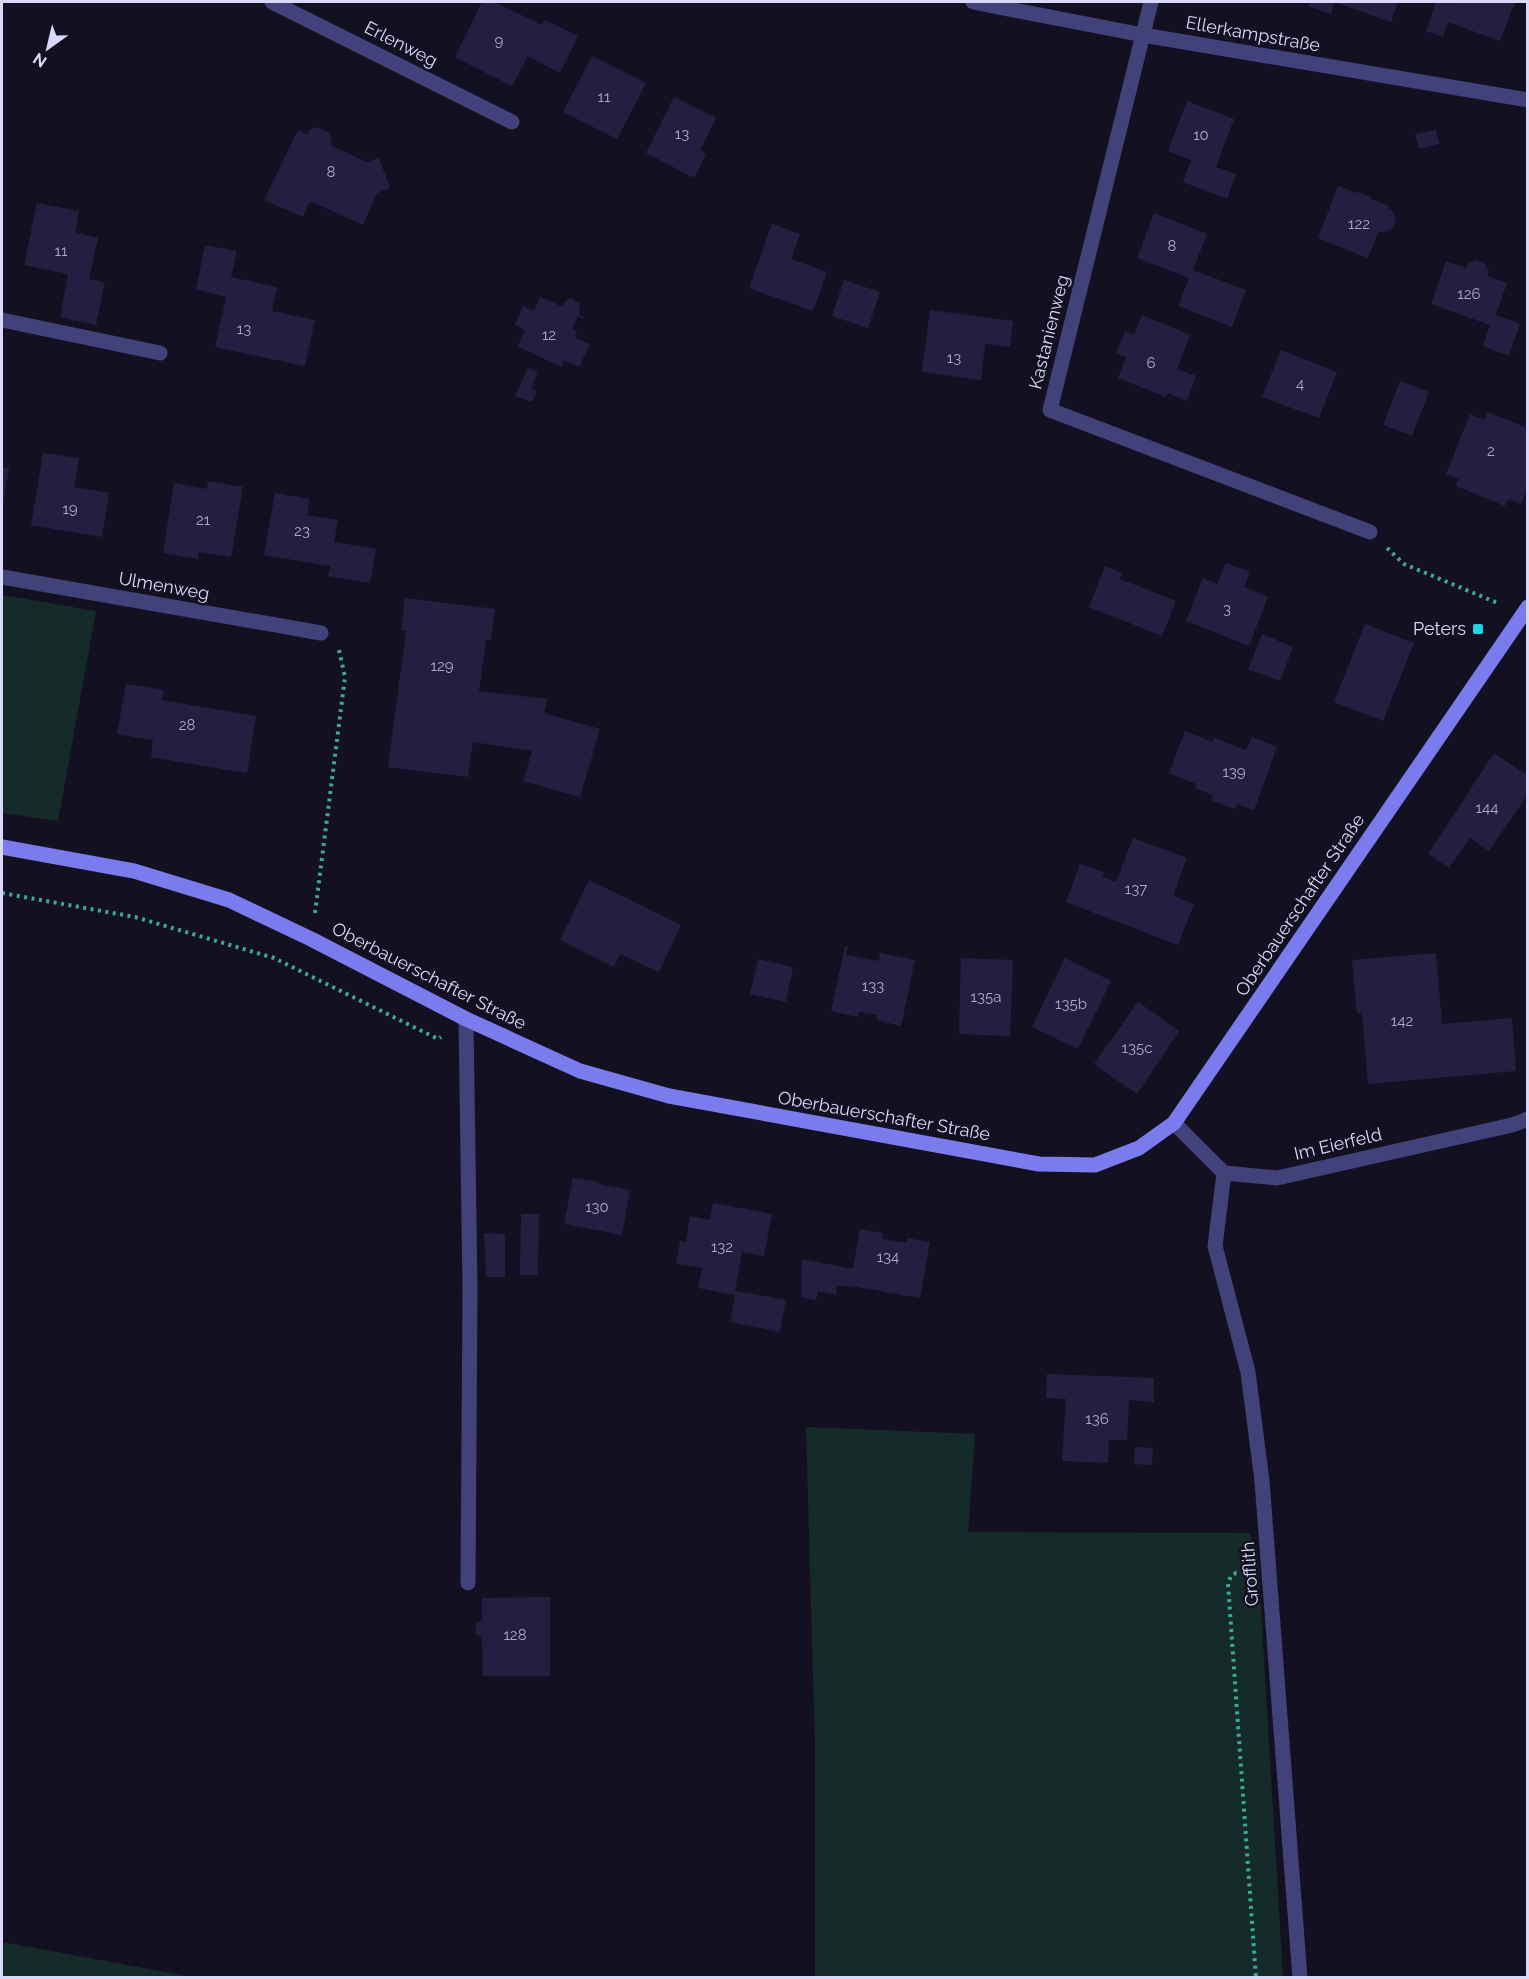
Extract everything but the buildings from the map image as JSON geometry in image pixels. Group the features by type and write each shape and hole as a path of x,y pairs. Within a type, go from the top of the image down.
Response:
{"main road":[{"name":"Oberbauerschafter Straße","path":"2,847 134,871 229,900 311,939 466,1019 580,1071 669,1096 1039,1164 1095,1165 1140,1148 1174,1123 1525,610"}],"street":[{"name":"Erlenweg","path":"272,2 512,122"},
{"name":"Ellerkampstraße","path":"973,2 1143,34 1527,100"},
{"name":"Kastanienweg","path":"1151,2 1050,410 1370,532"},
{"path":"2,320 160,353"},
{"name":"Ulmenweg","path":"2,577 321,633"},
{"path":"466,1019 470,1289 468,1583"},
{"name":"Im Eierfeld","path":"1224,1173 1277,1178 1512,1125 1527,1119"},
{"path":"1174,1123 1224,1173"},
{"name":"Grofflith","path":"1224,1173 1215,1246 1248,1372 1262,1481 1300,1977"}],"path":[{"path":"1370,532 1404,564 1525,610"},
{"path":"311,939 345,677 339,650 321,633"},
{"path":"2,893 135,917 274,958 438,1039 466,1019"},
{"path":"1257,1977 1228,1584 1231,1576 1236,1573 1269,1571"}],"green space":[{"path":"2,595 96,611 58,821 2,813"},
{"path":"806,1427 975,1434 968,1532 1250,1533 1258,1559 1283,1977 815,1977 815,1744"},
{"path":"2,1942 192,1977 2,1977"}],"place":[{"name":"Peters","path":"1478,629"}]}
